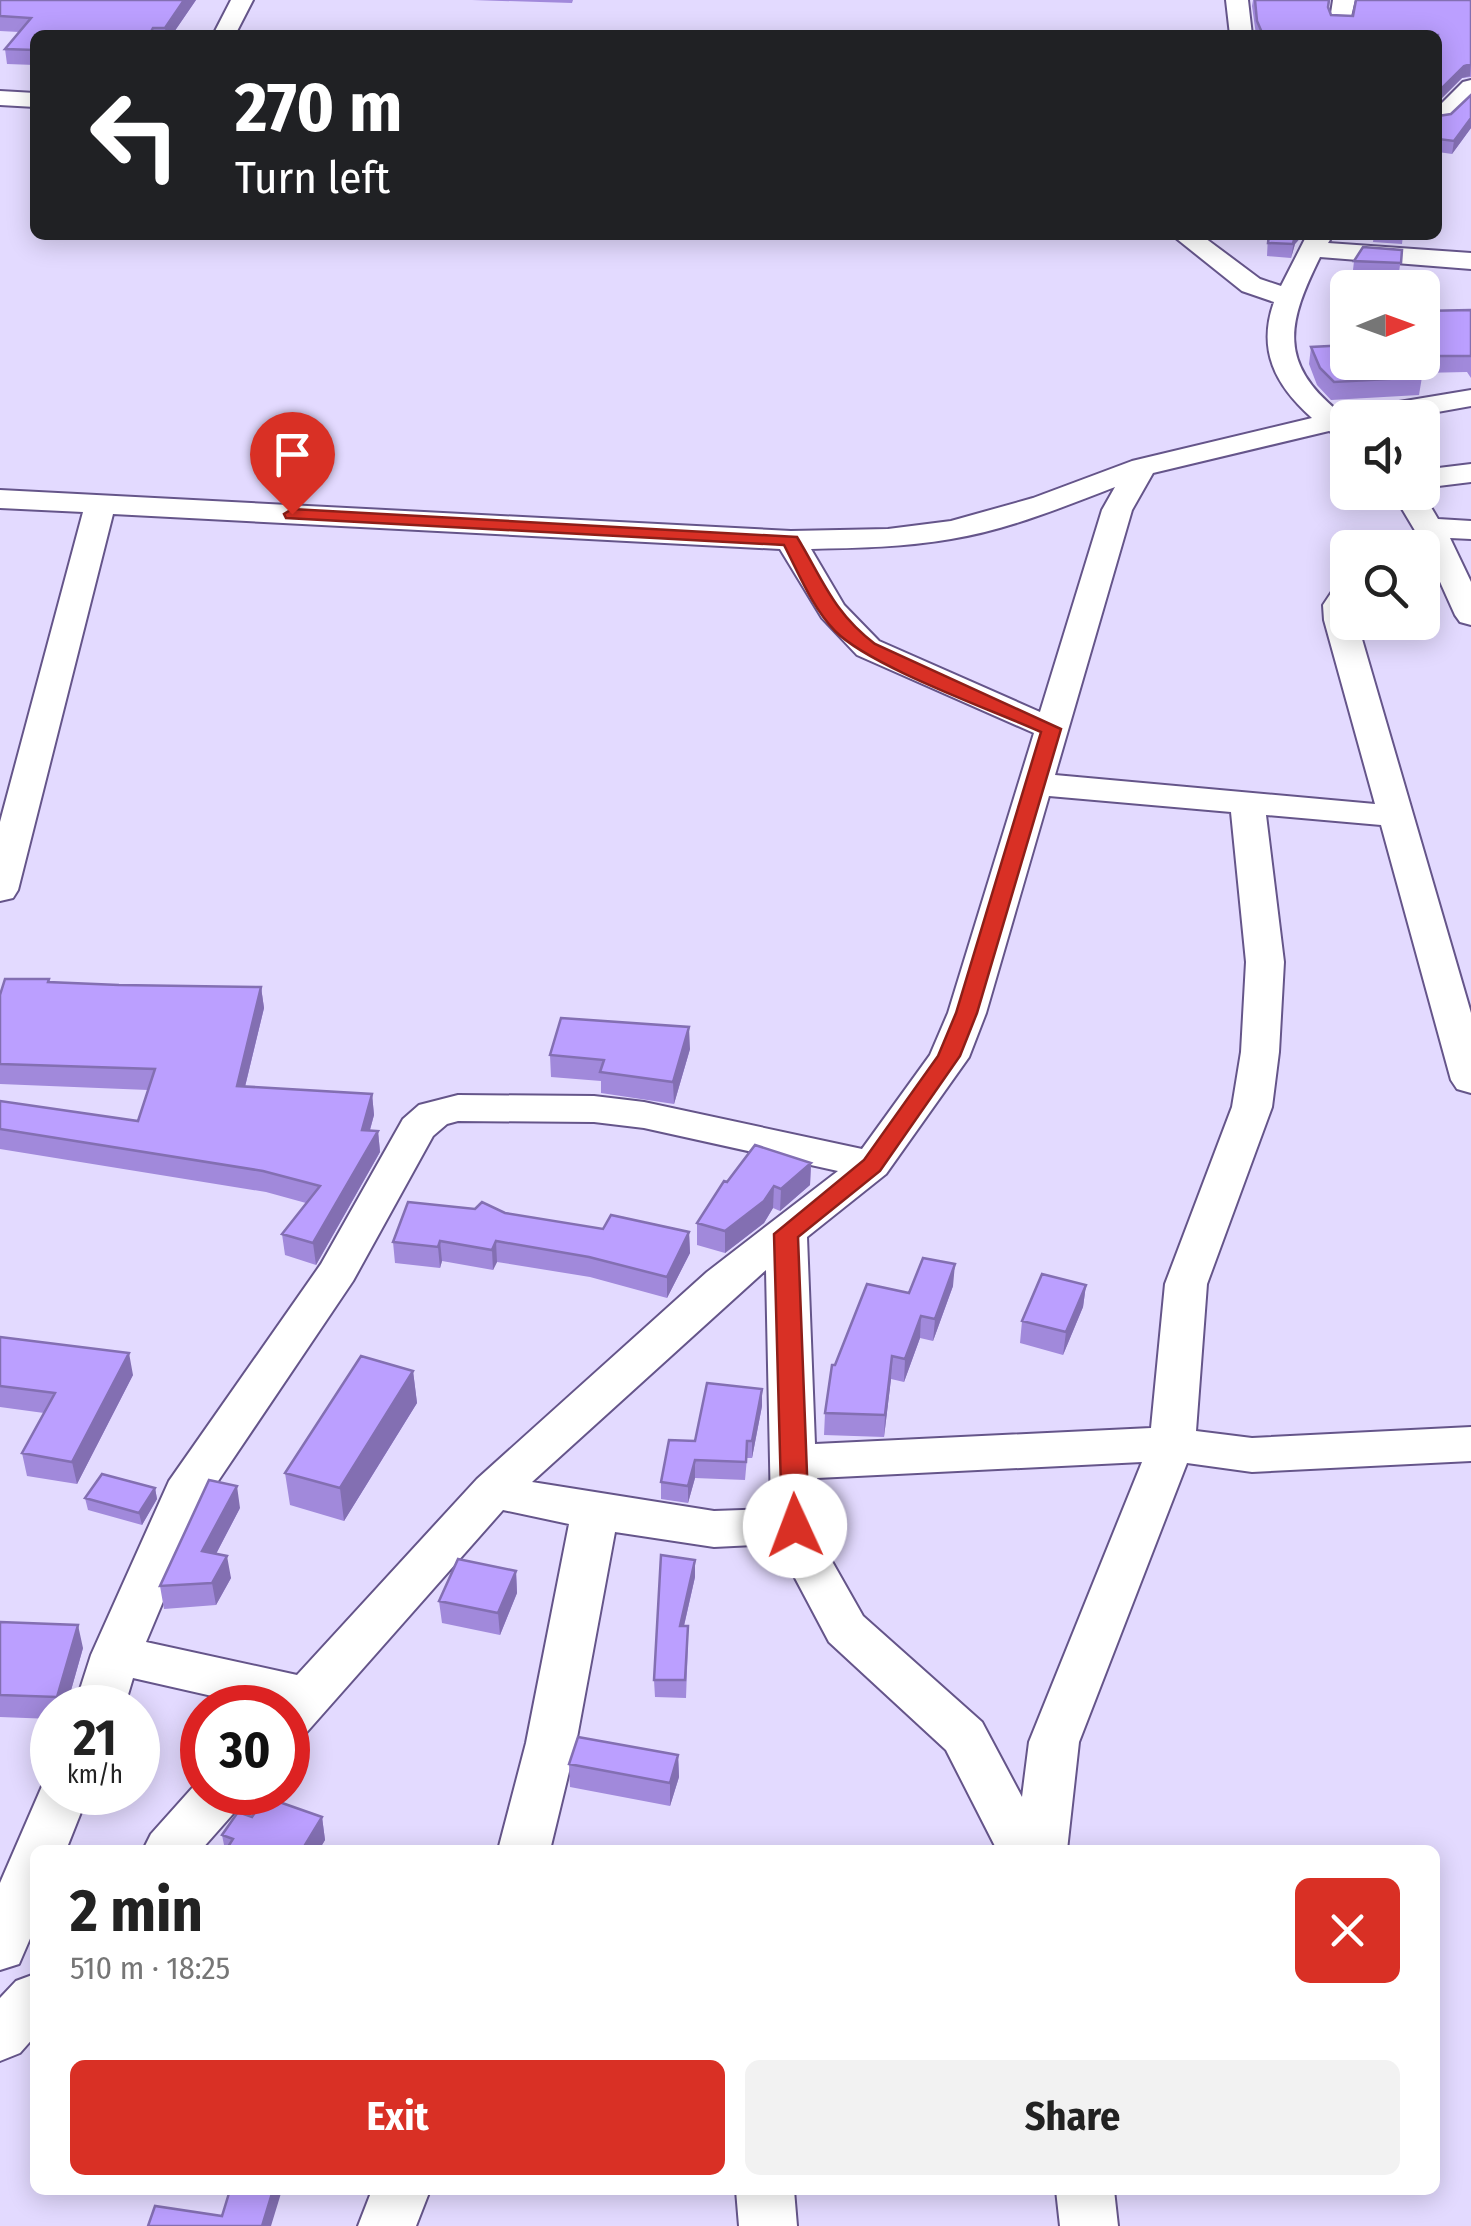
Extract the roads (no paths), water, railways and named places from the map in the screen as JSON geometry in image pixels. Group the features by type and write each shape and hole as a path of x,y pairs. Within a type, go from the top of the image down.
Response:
{"street":[{"path":"227,30 242,0"},
{"path":"1237,0 1240,30"},
{"path":"1443,125 1471,88"},
{"path":"0,98 30,100"},
{"path":"1192,240 1250,285 1289,298"},
{"path":"1330,411 1295,380 1280,352 1289,298 1316,242 1471,261"},
{"path":"1440,404 1471,398"},
{"path":"0,500 790,540 888,538 953,530 1066,496 1142,467 1330,425"},
{"path":"310,1695 494,1491 722,1282 872,1166 949,1056 966,1013 1117,510 1142,467"},
{"path":"1440,477 1471,473"},
{"path":"1066,496 1117,510"},
{"path":"0,890 100,505"},
{"path":"1440,539 1471,530"},
{"path":"790,540 826,608 842,628 868,648 1052,729"},
{"path":"1440,561 1471,615"},
{"path":"1346,640 1471,1080"},
{"path":"1035,784 1396,816"},
{"path":"1042,1845 1054,1742 1172,1444 1186,1284 1252,1107 1260,1052 1265,962 1247,803"},
{"path":"106,1685 185,1493 338,1271 417,1128 433,1114 458,1108 594,1108 872,1166"},
{"path":"786,1234 795,1526 802,1550 846,1629 964,1736 1020,1845"},
{"path":"793,1462 1172,1444 1252,1455 1471,1444"},
{"path":"494,1491 595,1512 714,1529 795,1526"},
{"path":"525,1845 551,1743 595,1512"},
{"path":"116,1655 219,1685"},
{"path":"42,1845 54,1815"},
{"path":"173,1845 200,1815"},
{"path":"0,1947 30,1874"},
{"path":"386,2226 399,2195"},
{"path":"765,2195 768,2226"},
{"path":"1087,2195 1090,2226"}]}
